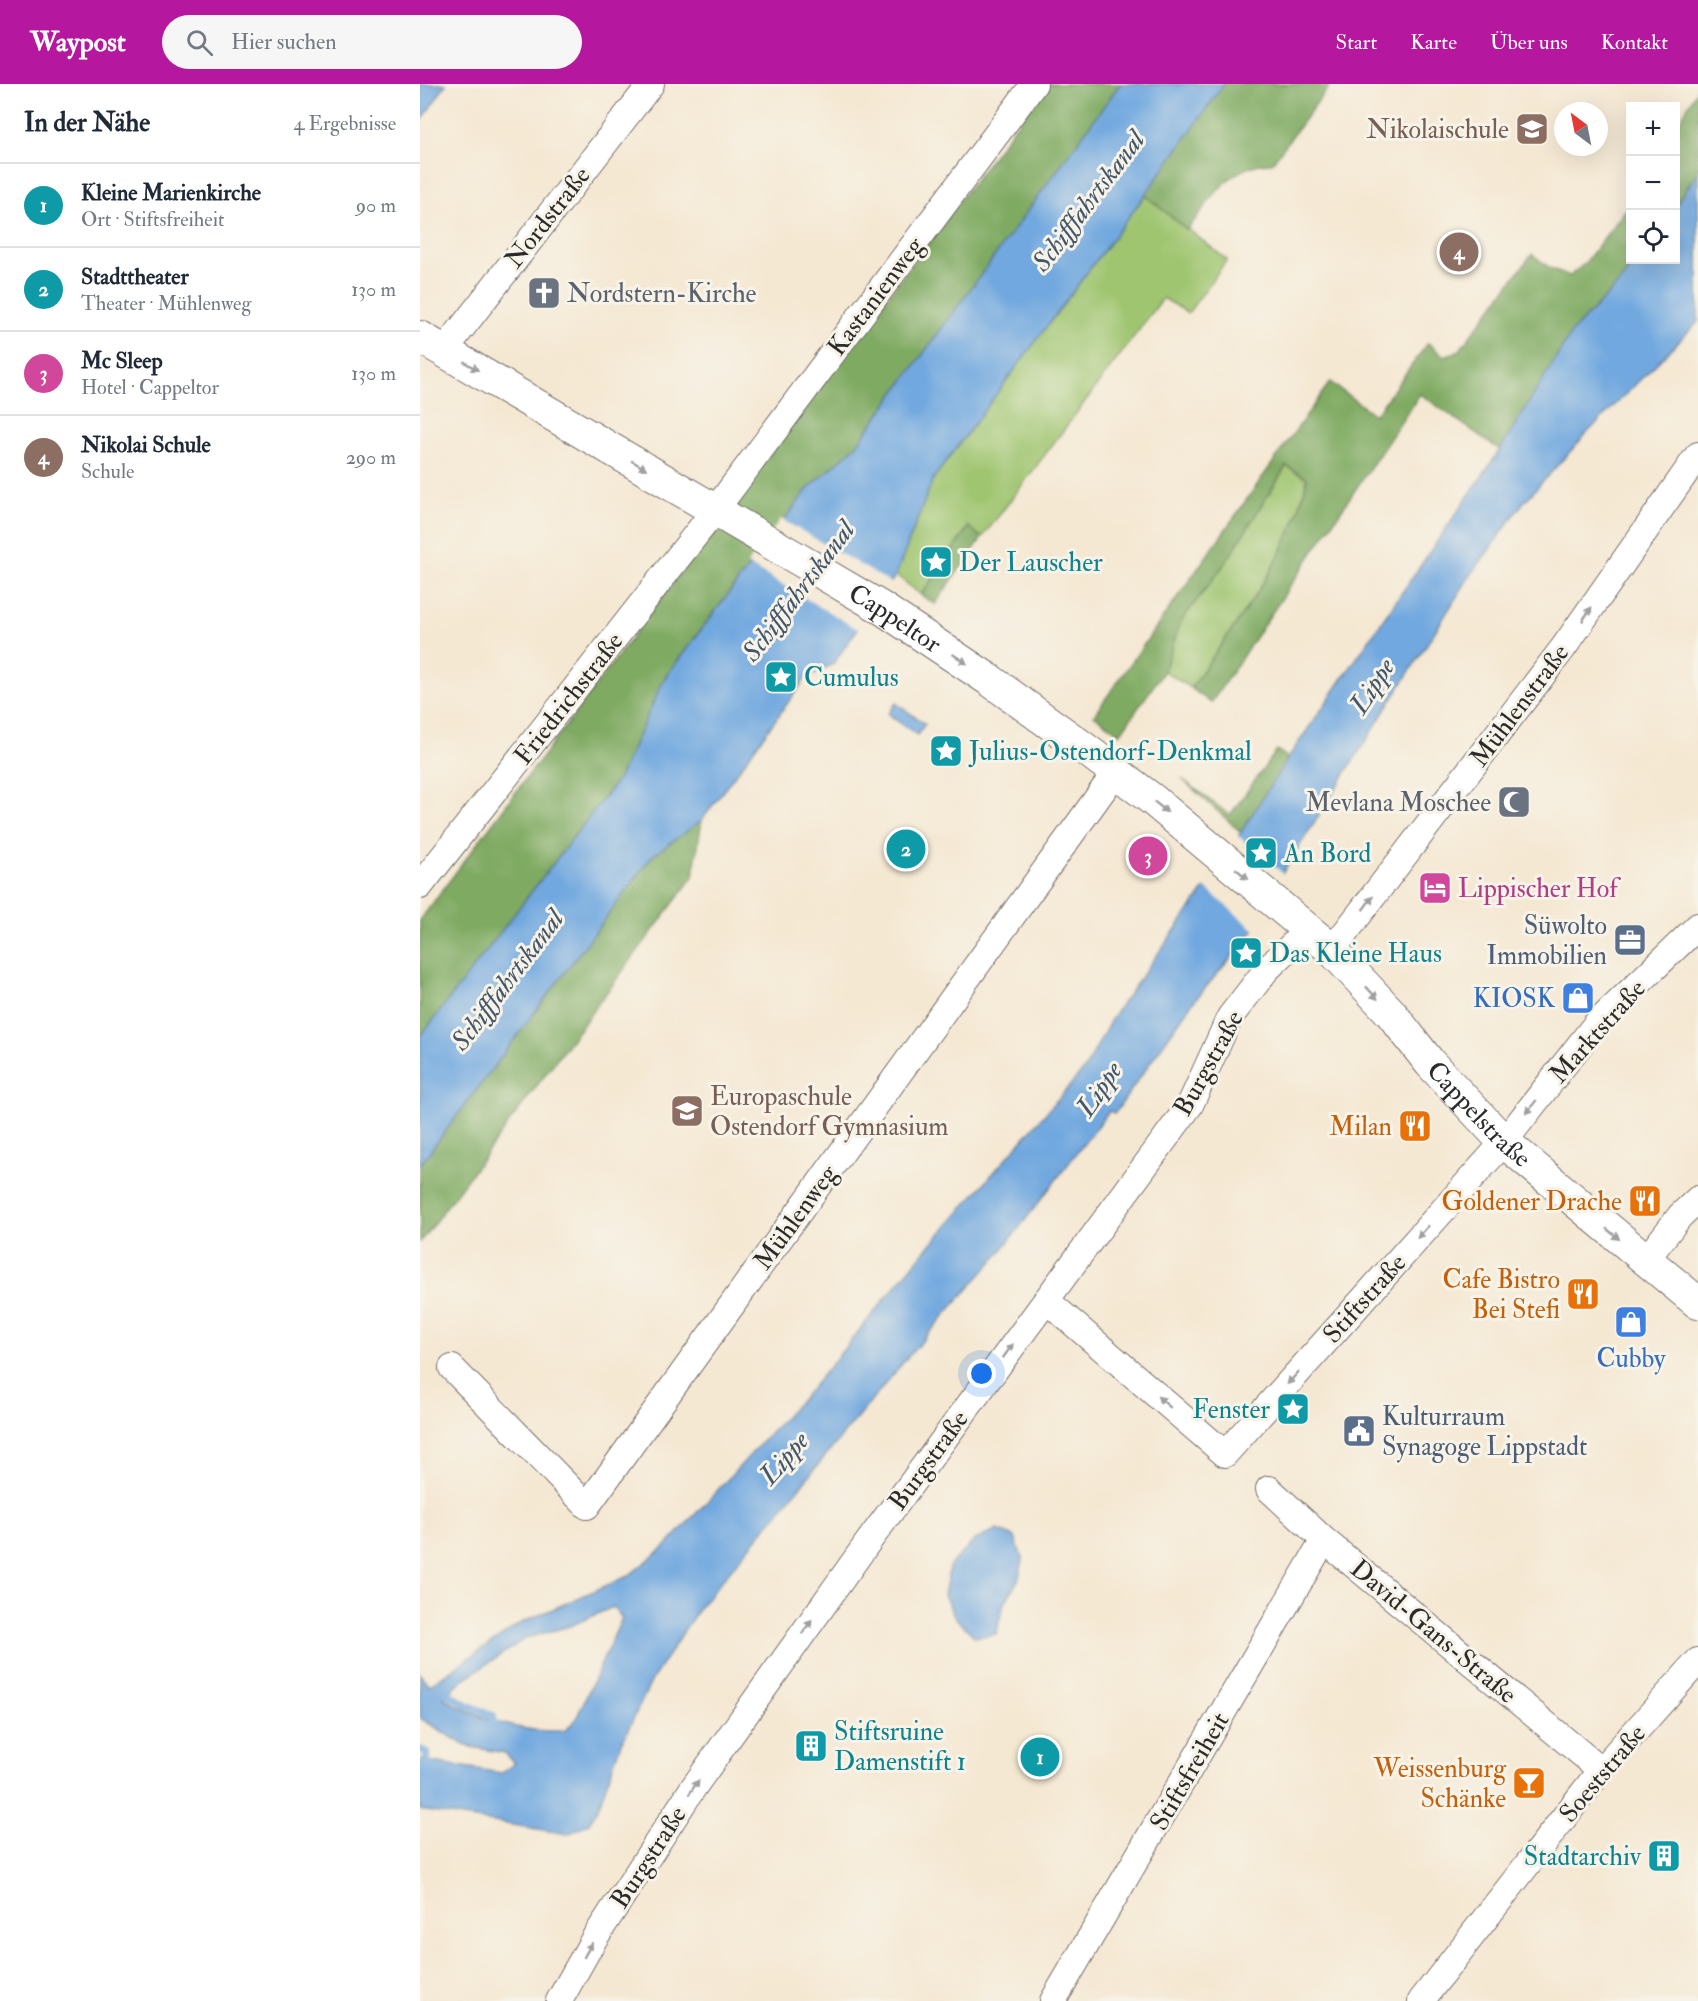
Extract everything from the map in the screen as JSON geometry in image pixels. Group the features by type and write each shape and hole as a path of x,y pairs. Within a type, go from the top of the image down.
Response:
{"street":[{"name":"Nordstraße","path":"432,344 651,84"},
{"name":"Kastanienweg","path":"716,509 1034,84"},
{"name":"Cappeltor","path":"432,344 880,607 991,681 1116,772 1280,905"},
{"name":"Mühlenstraße","path":"1332,950 1564,647 1698,455"},
{"name":"Friedrichstraße","path":"420,886 716,509"},
{"name":"Mühlenweg","path":"452,1368 586,1506 1116,772"},
{"name":"Cappelstraße","path":"1280,905 1332,950 1390,1012 1430,1063 1504,1142 1698,1303"},
{"name":"Marktstraße","path":"1504,1142 1596,1024 1698,926"},
{"name":"Burgstraße","path":"559,2001 601,1929 693,1788 866,1545 1190,1104 1230,1017 1267,969 1309,929"},
{"name":"Stiftstraße","path":"1046,1300 1225,1454 1504,1142"},
{"path":"1645,1261 1680,1216 1698,1199"},
{"name":"David-Gans-Straße","path":"1269,1489 1324,1540 1601,1770"},
{"name":"Stiftsfreiheit","path":"1053,2001 1324,1540"},
{"name":"Soeststraße","path":"1421,2001 1601,1770 1698,1661"}],"green space":[{"path":"1047,84 1120,84 856,446 807,490 664,679 619,778 420,1037 420,920"},
{"path":"1224,84 1331,84 1272,163 1244,169 1233,176 1213,196 1187,230 1145,195"},
{"path":"1698,88 1698,172 1680,198 1680,156 1680,120"},
{"path":"1145,195 1227,260 1188,313 1163,298 982,538 968,527 921,595 896,575 933,479"},
{"path":"1626,209 1626,264 1633,264 1620,282 1572,332 1500,450 1420,394 1211,703 1191,688 1260,588 1289,535 1300,507 1307,478 1286,466 1226,562 1181,621 1164,671 1120,734 1094,715 1330,382 1375,415 1428,343 1444,356 1459,351 1532,254 1550,268 1570,276 1585,263"},
{"path":"1286,466 1307,478 1300,507 1289,535 1260,588 1191,688 1164,671 1181,621 1226,562"},
{"path":"969,527 982,538 935,604 921,595"},
{"path":"1277,750 1288,758 1242,833 1182,779 1230,815"},
{"path":"702,820 693,877 420,1242 420,1165 652,856"}],"water":[{"path":"420,84 446,84 420,123"},
{"name":"Schifffahrtskanal","path":"1120,84 1224,84 1145,195 933,479 896,575 833,664 806,678 702,820 652,856 420,1165 420,1037 619,778 664,679 807,490 856,446"},
{"name":"Lippe","path":"1698,172 1698,322 1588,432 1523,503 1468,579 1283,872 1256,928 1190,1006 1115,1113 1109,1111 999,1254 907,1358 699,1608 653,1678 620,1746 597,1811 588,1824 568,1834 420,1810 420,1760 502,1773 514,1763 505,1753 466,1746 420,1718 420,1674 429,1685 521,1623 628,1576 666,1546 811,1389 918,1259 1086,1067 1113,1016 1206,887 1288,758 1500,450 1572,332 1620,282 1633,264 1680,264 1680,198","holes":["613,1607 622,1618 576,1719 566,1730 519,1728 471,1713 444,1698 461,1681 526,1638 570,1626"]},
{"path":"896,703 925,724 917,735 888,714"},
{"path":"997,1530 1015,1537 1023,1561 1018,1580 1003,1606 996,1634 975,1637 955,1617 944,1595 950,1565 975,1540"}],"pier":[{"path":"781,519 893,584 861,631 747,564"},
{"path":"1237,835 1285,875 1256,931 1203,886"}],"waterway":[{"path":"440,1689 467,1705 493,1716 495,1730"},
{"path":"420,1750 427,1753 420,1781"}],"place":[{"name":"Nikolaischule","path":"1532,129"},
{"name":"Nikolai Schule","path":"1459,252"},
{"name":"Nordstern-Kirche","path":"544,293"},
{"name":"Der Lauscher","path":"936,562"},
{"name":"Cumulus","path":"781,677"},
{"name":"Julius-Ostendorf-Denkmal","path":"946,751"},
{"name":"Mevlana Moschee","path":"1514,802"},
{"name":"Stadttheater","path":"906,849"},
{"name":"An Bord","path":"1261,853"},
{"name":"Mc Sleep","path":"1148,856"},
{"name":"Lippischer Hof","path":"1435,888"},
{"name":"Süwolto Immobilien","path":"1630,940"},
{"name":"Das Kleine Haus","path":"1246,953"},
{"name":"KIOSK","path":"1578,998"},
{"name":"Europaschule Ostendorf Gymnasium","path":"687,1111"},
{"name":"Milan","path":"1415,1126"},
{"name":"Goldener Drache","path":"1645,1201"},
{"name":"Cafe Bistro Bei Stefi","path":"1583,1294"},
{"name":"Cubby","path":"1631,1322"},
{"name":"Fenster","path":"1293,1409"},
{"name":"Kulturraum Synagoge Lippstadt","path":"1359,1431"},
{"name":"Stiftsruine Damenstift 1","path":"811,1746"},
{"name":"Kleine Marienkirche","path":"1040,1757"},
{"name":"Weissenburg Schänke","path":"1529,1783"},
{"name":"Stadtarchiv","path":"1664,1856"}]}
